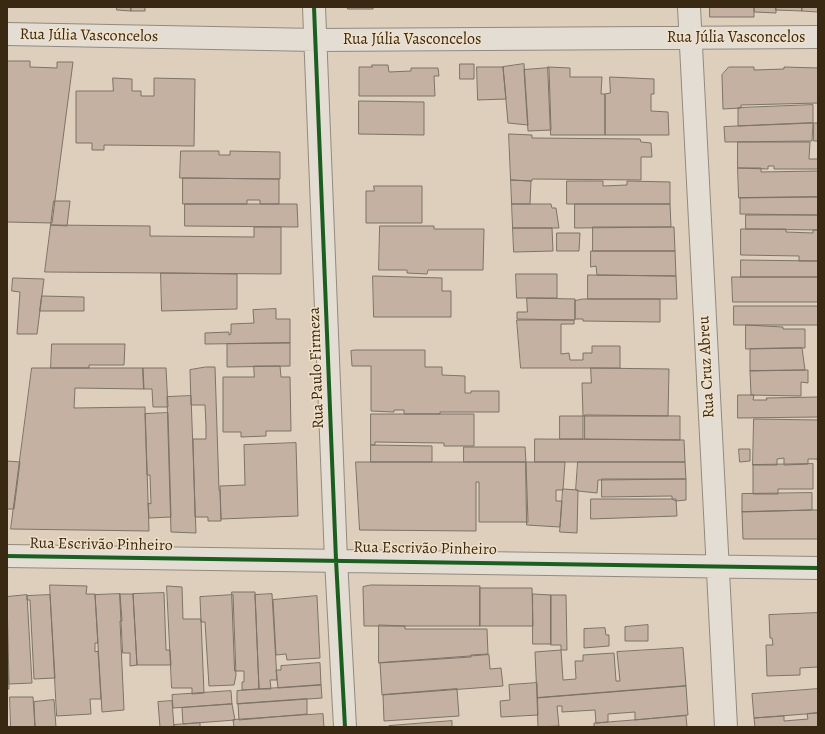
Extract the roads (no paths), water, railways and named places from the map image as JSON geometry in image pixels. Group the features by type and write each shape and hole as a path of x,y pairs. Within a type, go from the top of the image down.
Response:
{"street":[{"name":"Rua Paulo Firmeza","path":"314,7 336,560 345,727"},
{"name":"Rua Cruz Abreu","path":"689,7 726,727"},
{"name":"Rua Júlia Vasconcelos","path":"7,34 316,40 818,37"},
{"name":"Rua Escrivão Pinheiro","path":"7,556 717,565 818,568"}]}
